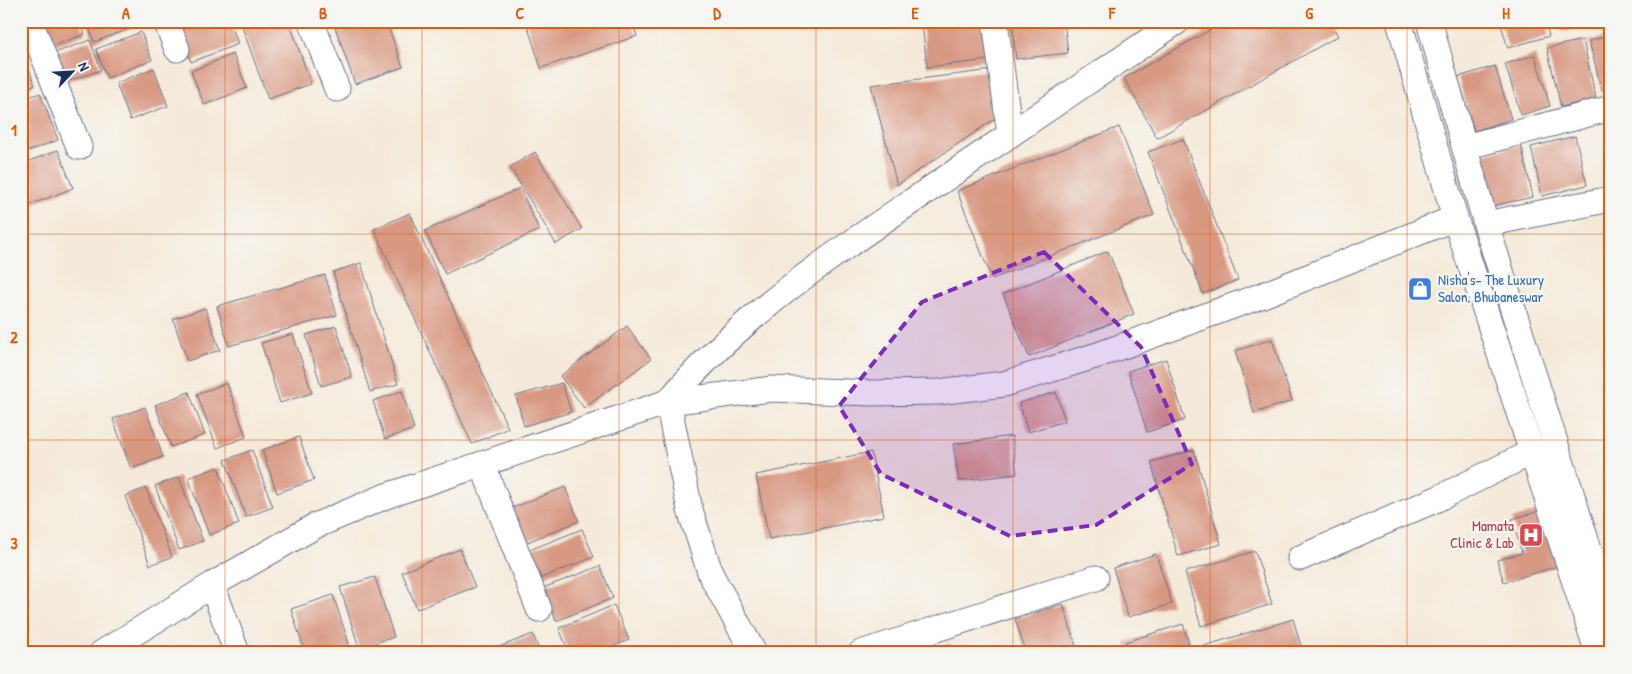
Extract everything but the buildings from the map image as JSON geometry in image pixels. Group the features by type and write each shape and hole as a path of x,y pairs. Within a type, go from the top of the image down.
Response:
{"street":[{"path":"30,21 79,147"},
{"path":"166,21 177,49"},
{"path":"311,21 337,89"},
{"path":"995,21 1010,134"},
{"path":"668,402 692,373 732,334 821,262 1178,21"},
{"path":"1399,21 1455,218 1598,653"},
{"path":"1428,21 1486,224 1611,619"},
{"path":"1465,146 1611,108"},
{"path":"1486,224 1611,199"},
{"path":"102,653 212,585 315,526 386,496 668,402 772,389 871,393 938,392 1004,384 1098,355 1263,295 1455,218"},
{"path":"668,402 690,510 710,575 754,653"},
{"path":"1300,558 1437,499 1532,452"},
{"path":"482,464 539,609"},
{"path":"861,653 1096,578"},
{"path":"212,585 237,653"}],"highlighted area":[{"path":"1044,252 1141,347 1192,464 1096,525 1010,536 881,474 839,406 922,302"}],"place":[{"name":"Nisha's- The Luxury Salon, Bhubaneswar","path":"1420,289"},
{"name":"Mamata Clinic & Lab","path":"1531,535"}]}
